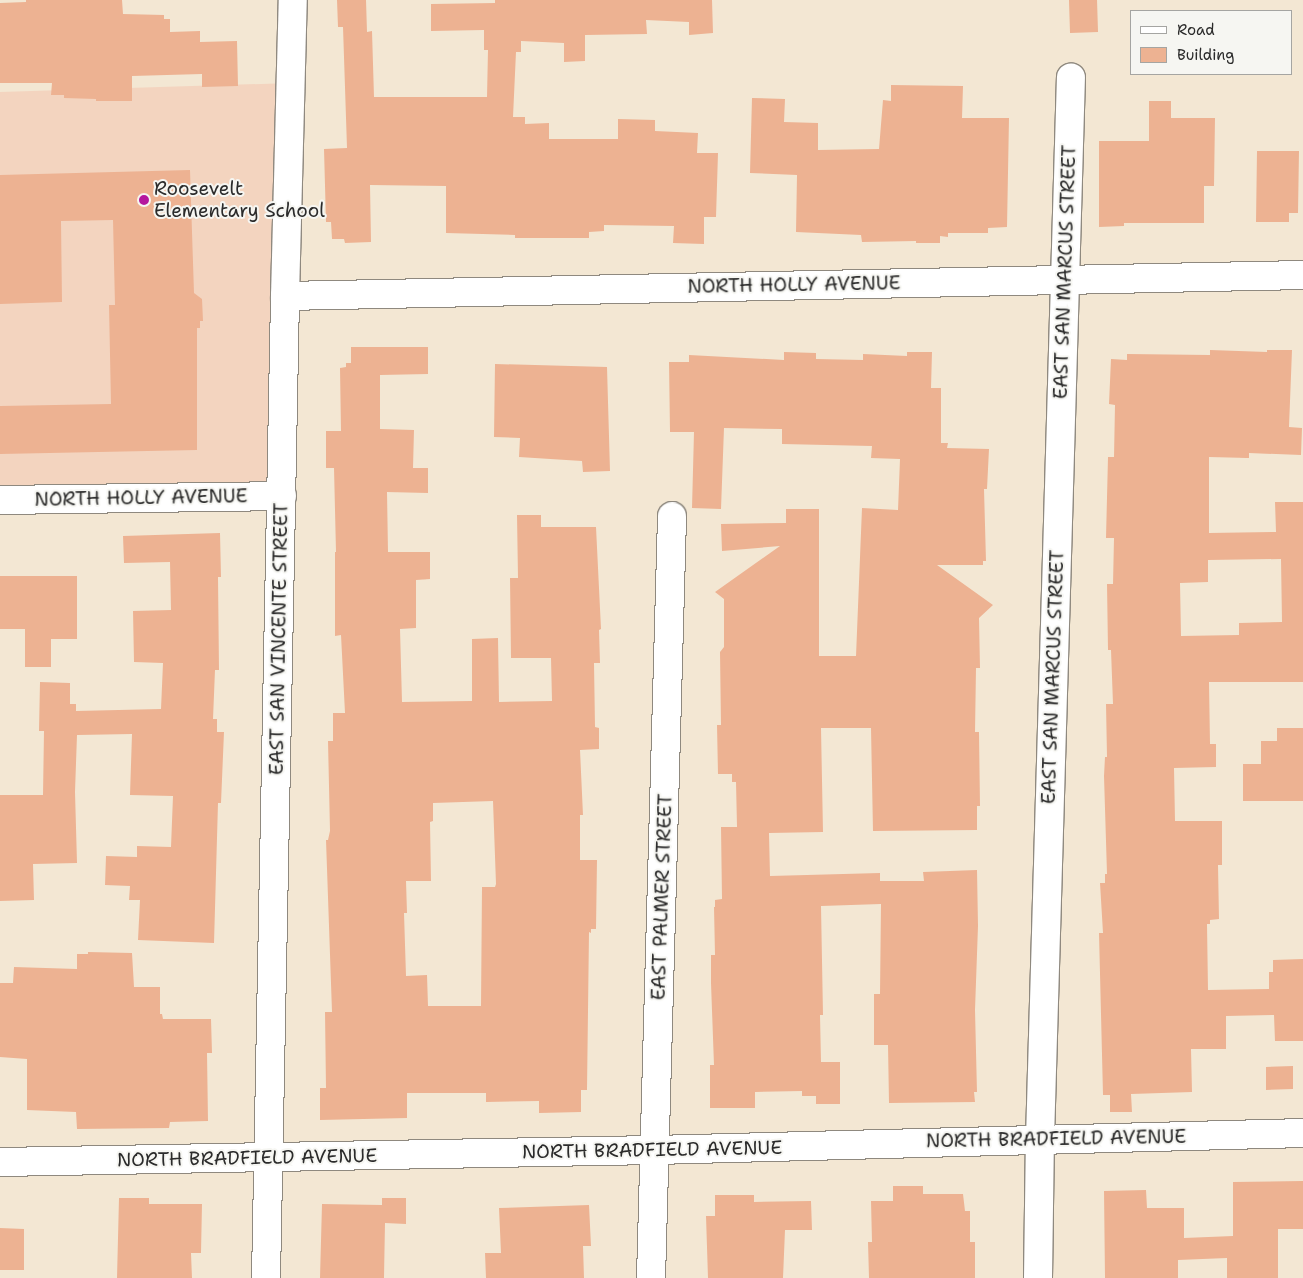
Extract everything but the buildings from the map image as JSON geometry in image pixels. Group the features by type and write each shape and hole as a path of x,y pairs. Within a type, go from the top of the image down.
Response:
{"street":[{"name":"EAST SAN VINCENTE STREET","path":"266,1278 285,296 294,0"},
{"name":"EAST SAN MARCUS STREET","path":"1038,1278 1040,1139 1071,77"},
{"name":"NORTH HOLLY AVENUE","path":"285,296 1303,275"},
{"name":"NORTH HOLLY AVENUE","path":"0,500 282,496"},
{"name":"EAST PALMER STREET","path":"651,1278 672,516"},
{"name":"NORTH BRADFIELD AVENUE","path":"0,1162 655,1150 1303,1134"}],"shaded area":[{"name":"Roosevelt Elementary School","path":"291,83 282,496 0,500 0,92"}],"place":[{"name":"Roosevelt Elementary School","path":"144,200"}]}
